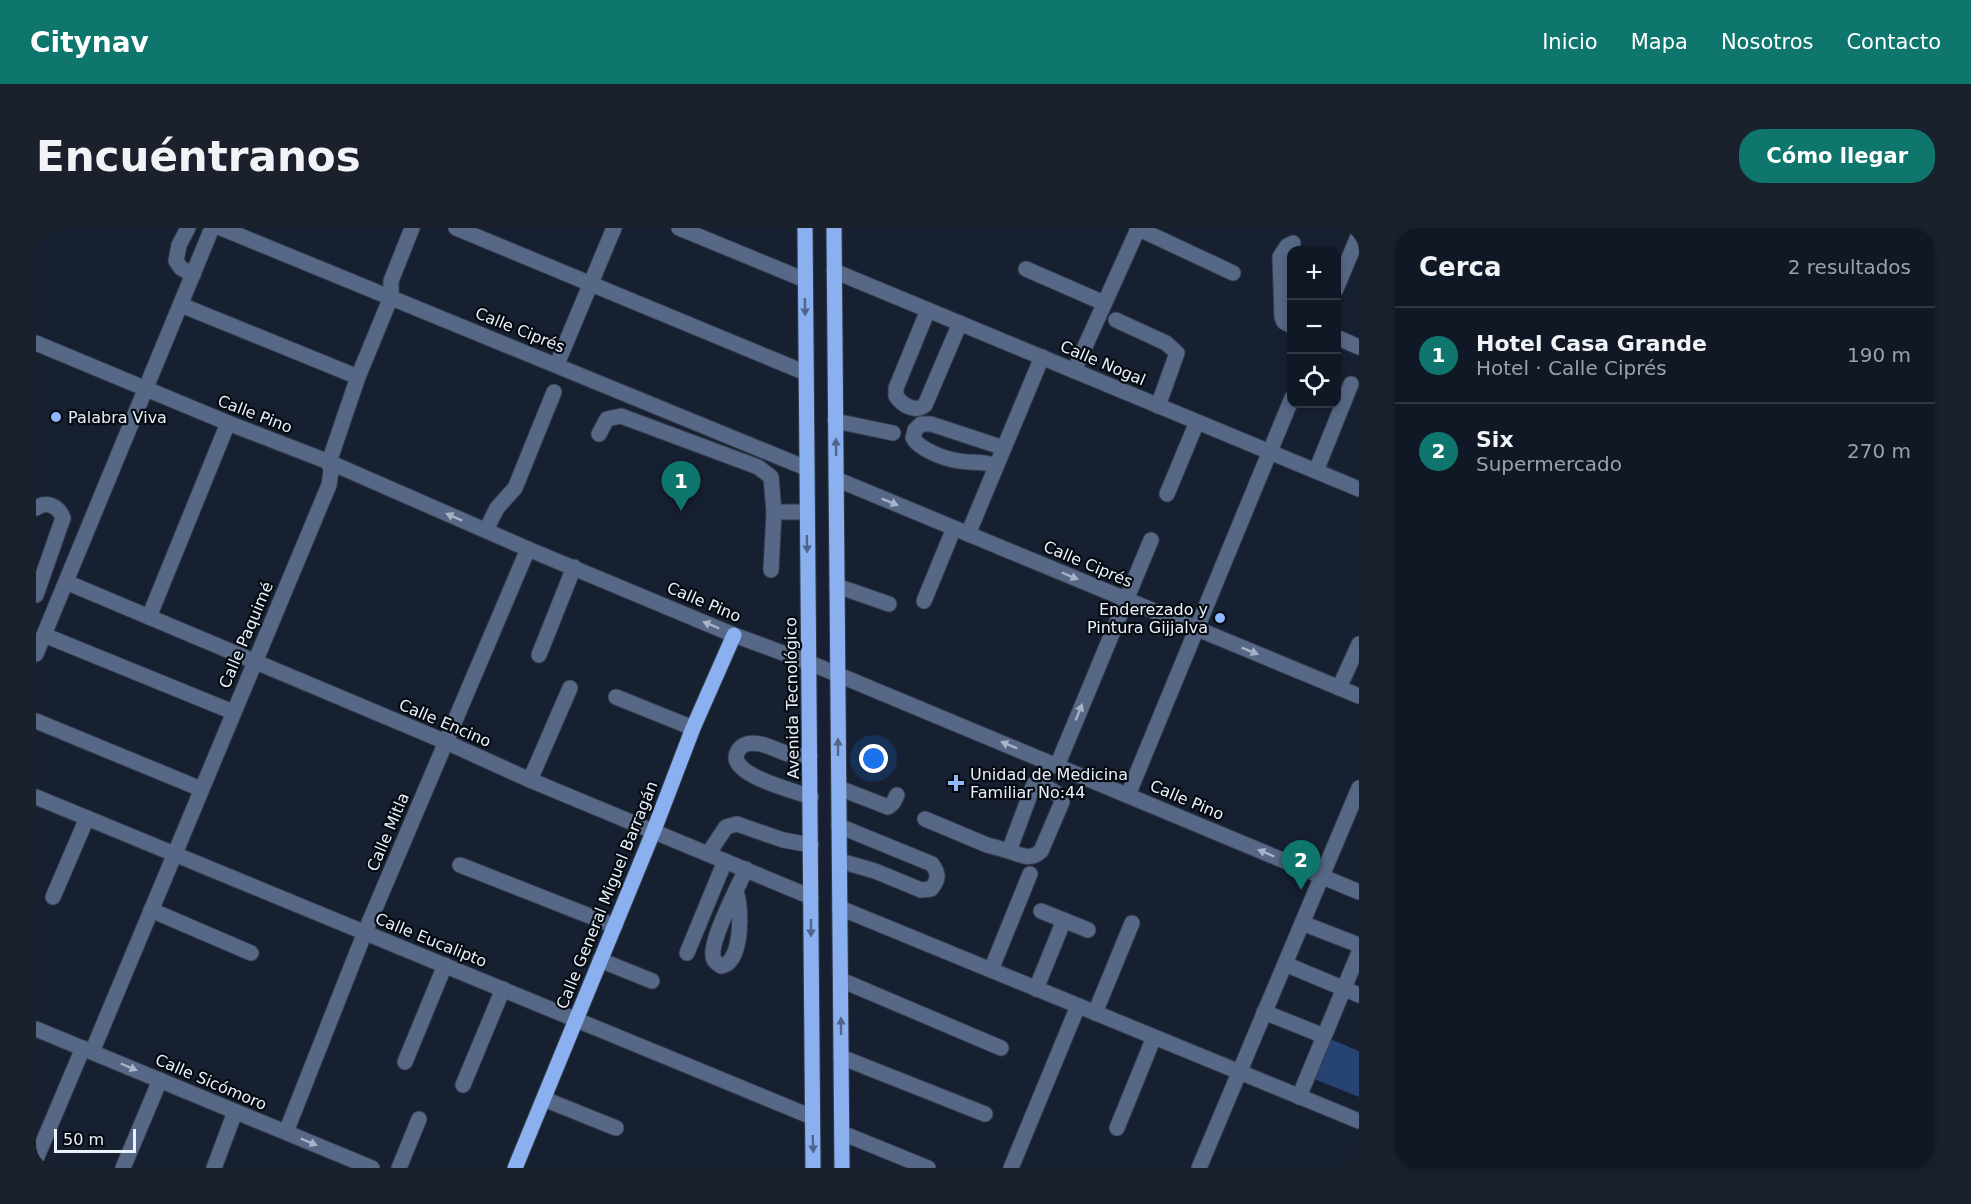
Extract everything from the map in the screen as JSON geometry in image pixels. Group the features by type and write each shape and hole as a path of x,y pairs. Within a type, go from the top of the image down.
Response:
{"main road":[{"name":"Avenida Tecnológico","path":"805,228 813,1168"},
{"path":"834,228 842,1168"},
{"name":"Calle General Miguel Barragán","path":"515,1168 654,830 693,728 734,635"}],"street":[{"path":"188,228 179,245 176,261 181,268 193,274"},
{"path":"212,228 39,644 233,712"},
{"name":"Calle Ciprés","path":"221,228 806,468"},
{"name":"Calle Paquimé","path":"36,1159 151,910 329,485 330,462 358,377 391,297 391,281 412,228"},
{"path":"456,228 806,373"},
{"path":"557,364 614,228"},
{"path":"679,228 805,280"},
{"path":"1074,370 1138,228 1233,273"},
{"path":"1341,277 1359,234"},
{"path":"1287,324 1282,317 1279,262 1283,251 1293,243"},
{"path":"1026,268 1104,303"},
{"name":"Calle Nogal","path":"834,271 1359,489"},
{"path":"181,305 358,377"},
{"path":"928,310 896,388 896,396 905,405 916,409 925,405 960,323"},
{"path":"1116,320 1166,342 1178,353 1158,406"},
{"path":"1341,339 1359,347"},
{"name":"Calle Pino","path":"36,343 228,423 330,462 528,549 734,635 810,663 1359,892"},
{"path":"924,601 996,466 1042,357"},
{"path":"1316,471 1351,384"},
{"path":"486,530 497,508 516,488 554,392"},
{"path":"1128,795 1288,408"},
{"path":"599,434 607,419 621,416 758,467 771,477 774,512 771,570"},
{"path":"835,421 893,433"},
{"path":"1167,494 1197,422"},
{"path":"149,617 228,423"},
{"path":"996,466 979,461 957,461 932,451 916,443 913,438 915,430 921,424 930,424 1004,448"},
{"name":"Calle Ciprés","path":"836,479 1359,696"},
{"path":"36,508 43,503 49,504 59,510 63,518 36,595"},
{"path":"774,512 807,513"},
{"path":"1009,852 1034,784 1051,763 1151,540"},
{"name":"Calle Mitla","path":"286,1132 365,932 528,549"},
{"path":"539,655 574,567"},
{"name":"Calle Encino","path":"66,582 811,897"},
{"path":"837,586 889,604"},
{"path":"1340,688 1359,644"},
{"path":"530,780 570,688"},
{"path":"616,697 693,728"},
{"path":"36,721 201,789"},
{"path":"810,756 791,754 752,743 742,746 736,758 738,766 752,775 810,797"},
{"path":"925,819 987,845 1027,857 1036,855 1041,851 1062,802 1060,796 1034,784"},
{"path":"839,788 888,807 897,795"},
{"path":"1199,1168 1359,788"},
{"name":"Calle Eucalipto","path":"36,797 812,1117"},
{"path":"53,897 87,818"},
{"path":"708,854 726,827 737,824 783,840 811,845"},
{"path":"839,826 925,860 932,864 938,874 936,883 931,889 921,890 875,871 840,861"},
{"path":"687,953 725,861"},
{"path":"460,865 615,926"},
{"path":"736,892 746,869"},
{"path":"991,970 1030,874"},
{"path":"840,908 1359,1121"},
{"path":"151,910 251,953"},
{"path":"1041,910 1088,930"},
{"path":"1036,989 1064,920"},
{"path":"1095,1012 1132,923"},
{"path":"1302,923 1359,945"},
{"path":"1299,1097 1359,952"},
{"path":"600,960 652,981"},
{"path":"1285,963 1359,995"},
{"path":"405,1062 445,965"},
{"path":"841,980 1001,1048"},
{"path":"463,1085 503,989"},
{"path":"1011,1168 1078,1006"},
{"path":"1264,1012 1324,1036"},
{"name":"Calle Sicómoro","path":"36,1029 372,1168"},
{"path":"1117,1128 1154,1037"},
{"path":"841,1057 985,1114"},
{"path":"123,1168 160,1080"},
{"path":"544,1099 616,1128"},
{"path":"214,1168 236,1112"},
{"path":"399,1168 419,1119"},
{"path":"842,1132 928,1168"}],"shaded area":[{"path":"1330,1039 1359,1051 1359,1097 1314,1079"}],"place":[{"name":"Palabra Viva","path":"56,417"},
{"name":"Hotel Casa Grande","path":"681,511"},
{"name":"Enderezado y Pintura Gijjalva","path":"1220,618"},
{"name":"Unidad de Medicina Familiar No:44","path":"956,783"},
{"name":"Six","path":"1301,890"}]}
